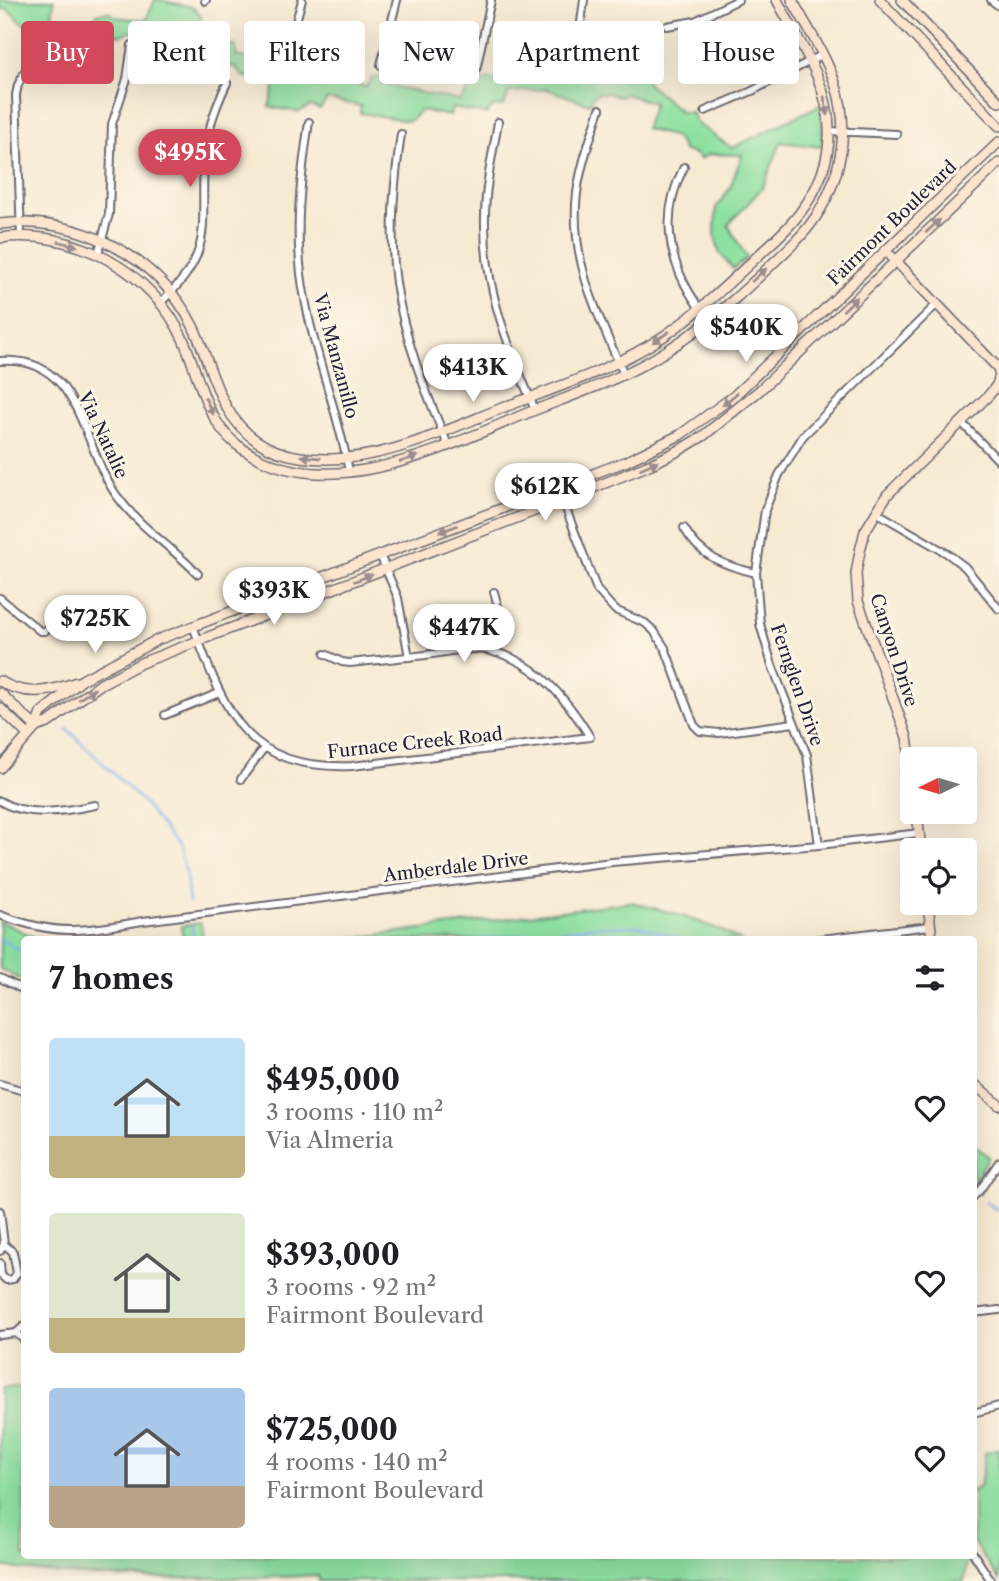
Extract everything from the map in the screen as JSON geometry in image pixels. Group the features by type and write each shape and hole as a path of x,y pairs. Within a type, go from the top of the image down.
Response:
{"street":[{"path":"296,21 302,0"},
{"path":"392,21 397,0"},
{"path":"479,56 491,0"},
{"path":"581,21 584,0"},
{"path":"667,26 695,21 738,0"},
{"path":"0,224 20,223 69,228 103,241 141,264 171,293 193,327 224,407 242,429 259,443 283,453 313,458 347,458 387,451 618,362 663,337 699,309 787,229 803,211 816,191 821,176 829,131 822,91 810,61 777,0"},
{"path":"0,238 60,241 98,254 132,276 161,302 184,341 213,416 233,441 267,463 307,471 349,472 395,464 624,374 662,354 708,319 791,246 812,223 834,182 843,131 839,95 822,55 792,0"},
{"path":"880,0 999,126"},
{"path":"902,0 999,102"},
{"path":"991,0 999,6"},
{"path":"705,111 752,91 822,55"},
{"path":"98,254 111,200 111,132 128,72"},
{"path":"21,79 16,95 21,237"},
{"path":"161,302 187,276 198,253 204,223 207,139 227,84"},
{"path":"600,109 577,194 578,242 588,291 624,374"},
{"name":"Via Manzanillo","path":"309,122 300,176 299,260 307,314 337,414 349,472"},
{"path":"498,122 486,199 487,266 499,318 535,410"},
{"path":"829,131 897,134"},
{"path":"401,134 392,227 396,282 409,341 448,445"},
{"name":"Fairmont Boulevard","path":"0,768 36,727 41,713 82,680 129,653 192,626 558,488 661,446 734,396 999,142"},
{"name":"Fairmont Boulevard","path":"36,727 48,723 83,696 122,673 198,640 648,466 703,436 760,390 999,163"},
{"path":"684,167 670,204 670,237 674,260 683,281 708,319"},
{"name":"Canyon Drive","path":"886,251 998,368 999,375 989,395 900,481 865,531 860,551 856,573 858,601 908,747"},
{"name":"Fernglen Drive","path":"819,845 807,755 772,665 760,624 756,573 765,510 779,475 803,436 936,305"},
{"name":"Via Natalie","path":"0,361 31,364 59,382 78,408 92,450 115,493 144,528 198,574"},
{"path":"961,422 999,461"},
{"path":"558,488 597,590 615,610 645,623 654,631 665,648 694,725 700,731 719,733 794,723"},
{"path":"876,512 948,554 965,567 999,609"},
{"path":"684,528 690,540 709,558 729,567 756,573"},
{"path":"380,555 398,598 409,657"},
{"path":"325,654 335,660 350,663 472,649 496,653 502,633 502,620 494,593"},
{"path":"0,598 40,631 45,631 68,609"},
{"name":"Furnace Creek Road","path":"192,626 219,693 232,715 264,748 300,762 325,767 590,737 571,706 542,677 517,660 496,653"},
{"path":"0,681 20,690 37,692 82,680"},
{"path":"0,693 36,727"},
{"path":"165,715 219,693"},
{"path":"0,708 28,735"},
{"path":"242,779 264,748"},
{"path":"0,801 20,810 35,811 78,809 95,805"},
{"path":"918,824 920,838"},
{"name":"Amberdale Drive","path":"0,915 41,929 80,932 143,921 612,862 819,845 919,833"},
{"path":"929,915 931,936"},
{"path":"846,936 930,926"},
{"path":"0,978 21,988"},
{"path":"0,1096 1,1085 21,1090"},
{"path":"977,1086 999,1104"},
{"path":"977,1194 999,1162"},
{"path":"0,1211 4,1244 0,1251"},
{"path":"0,1263 1,1275 6,1280 13,1279 16,1273 13,1252 4,1244"},
{"path":"977,1313 999,1310"},
{"path":"0,1335 16,1333 21,1329"},
{"path":"16,1333 21,1337"},
{"path":"977,1412 999,1406"},
{"path":"977,1559 991,1581"}],"green space":[{"path":"0,0 54,0 52,16 83,21 21,21 7,9 0,9"},
{"path":"155,0 192,7 201,15 201,21 128,21 128,32 120,36 114,33 114,21 83,21 93,19 99,13 110,12 114,17 146,20"},
{"path":"230,44 236,46 236,56 244,58 244,76 235,67 230,66"},
{"path":"379,77 379,84 460,101 474,84 493,79 493,84 648,84 681,112 691,112 696,123 732,148 822,104 822,147 781,142 763,187 728,225 747,258 733,269 719,252 715,234 716,208 730,188 742,155 710,154 700,159 697,155 683,150 676,137 645,129 654,103 625,94 621,97 598,93 589,104 547,89 509,92 504,105 493,107 486,114 452,108 450,116 421,110 410,121 360,113 361,106 327,99 320,109 310,106 299,112 269,107 275,84 313,84 326,87 327,84 355,84 366,87 372,78"},
{"path":"631,902 700,922 733,936 368,936"},
{"path":"0,921 32,936 21,936 21,980 0,969"},
{"path":"201,923 203,936 182,936 181,926"},
{"path":"977,1147 989,1157 977,1176"},
{"path":"21,1387 21,1559 965,1559 967,1562 964,1581 319,1581 318,1575 124,1578 50,1573 0,1566 0,1390"},
{"path":"999,1449 999,1580 977,1548 977,1488 980,1487 985,1453"}],"waterway":[{"path":"67,729 142,801 178,847 186,873 189,903"},
{"path":"513,936 591,927 639,926 671,936"},
{"path":"192,927 193,936"},
{"path":"0,939 21,951"},
{"path":"986,1202 999,1211"}]}
